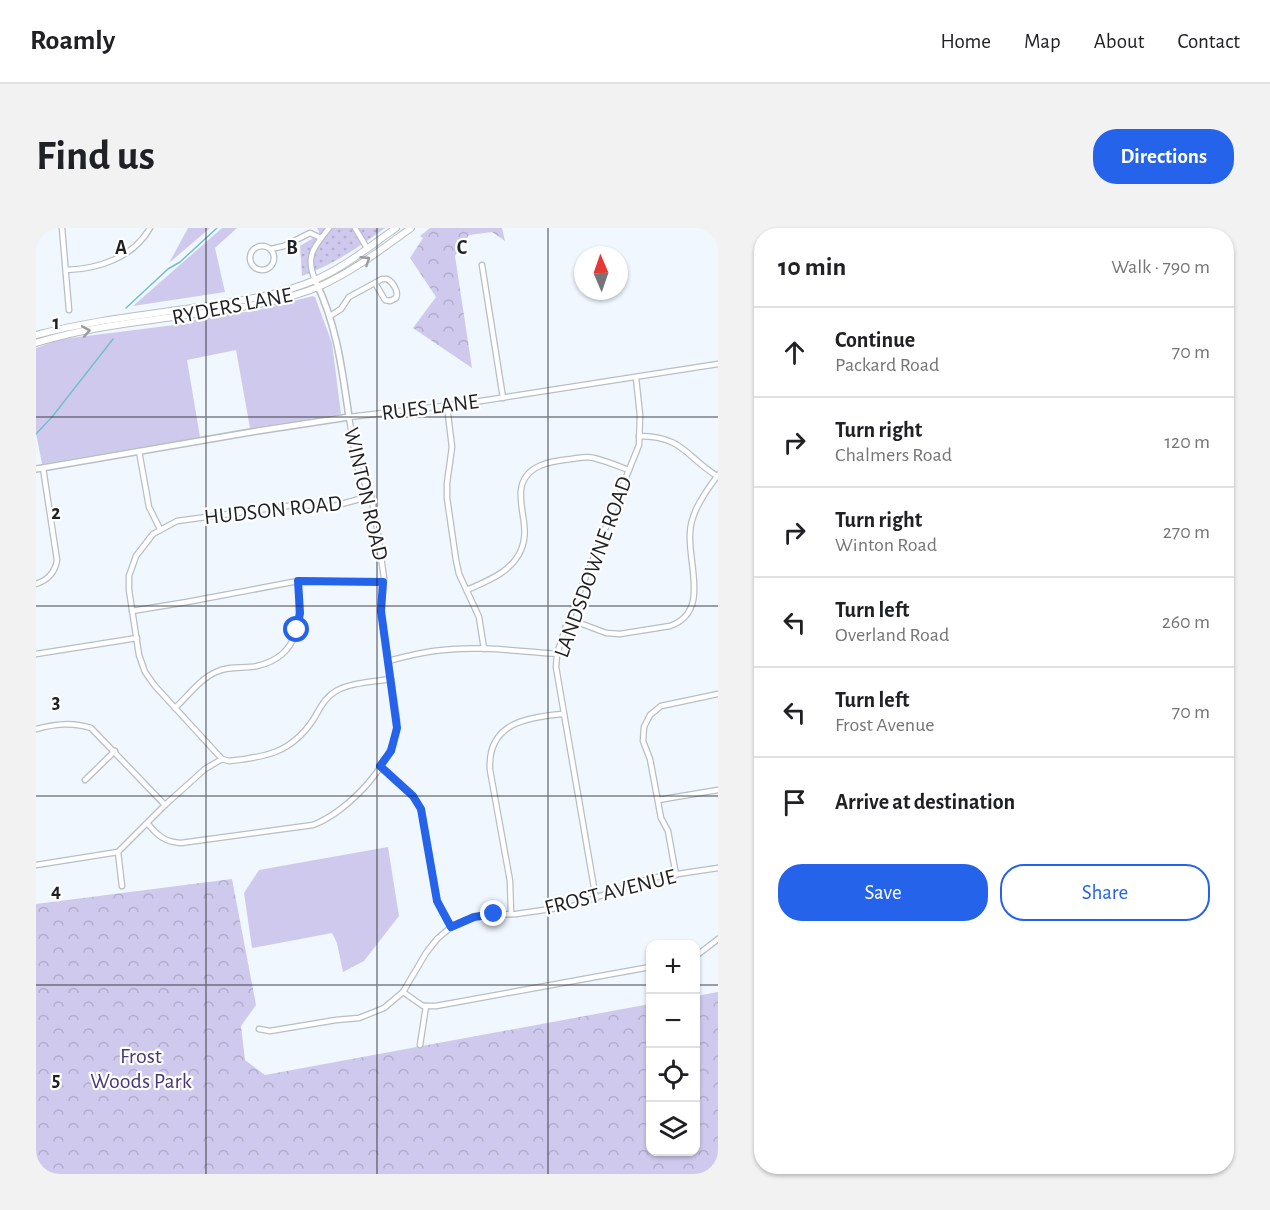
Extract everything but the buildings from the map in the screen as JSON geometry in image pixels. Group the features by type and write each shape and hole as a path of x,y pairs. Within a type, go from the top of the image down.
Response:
{"main road":[{"name":"RYDERS LANE","path":"36,335 92,322 242,301 317,283 396,228"},
{"name":"RYDERS LANE","path":"36,343 88,331 255,305 347,272 411,228"}],"street":[{"path":"62,228 69,310"},
{"path":"66,270 90,268 120,257 137,244 150,228"},
{"path":"317,283 310,258 329,228"},
{"path":"355,228 367,248"},
{"path":"271,249 274,258 271,266 264,270 253,266 249,259 254,248 261,245 271,249 284,246 310,232 321,238"},
{"path":"482,266 503,398"},
{"path":"330,316 341,309 349,297 382,279 390,280 397,292 396,298 386,300 375,283"},
{"name":"WINTON ROAD","path":"148,824 162,838 170,842 182,843 313,825 330,818 345,807 391,751 397,721 381,611 383,582 379,538 371,496 357,467 337,340 317,283"},
{"name":"RUES LANE","path":"39,469 349,417 503,398 718,364"},
{"name":"LANDSDOWNE ROAD","path":"596,898 558,683 557,654 639,445 640,415 636,378"},
{"path":"447,406 452,447 447,498 456,560 479,617 484,649"},
{"path":"569,619 596,631 620,634 677,623 688,614 694,602 689,532 703,497 718,475 678,445 663,439 639,436"},
{"path":"139,451 149,507 160,529"},
{"path":"467,590 506,569 521,550 525,526 521,490 527,476 534,468 553,461 593,458 629,470"},
{"path":"36,584 49,577 57,560 39,469"},
{"name":"HUDSON ROAD","path":"222,759 145,672 137,638 129,583 133,563 143,544 160,529 184,520 295,505 334,506 371,496"},
{"path":"132,610 298,581 383,582"},
{"path":"175,708 214,673 228,668 261,665 285,650 295,636 300,619 298,581"},
{"path":"36,654 137,638"},
{"path":"388,661 435,651 484,649 557,654"},
{"path":"36,865 118,852 205,769 222,759 229,761 272,754 303,733 323,702 335,692 349,686 391,679"},
{"path":"676,875 668,831 661,818 650,759 643,738 644,728 648,718 655,710 667,703 718,694"},
{"path":"511,914 510,881 490,770 492,750 502,733 513,723 533,717 563,714"},
{"path":"36,729 65,724 91,728 165,805"},
{"path":"85,780 115,751"},
{"path":"380,766 413,796 421,809 437,901 451,927"},
{"path":"658,800 718,790"},
{"path":"118,852 122,886"},
{"name":"FROST AVENUE","path":"259,1029 270,1031 359,1018 384,1008 404,993 431,945 451,927 474,917 572,906 639,882 718,868"},
{"path":"700,953 718,939"},
{"path":"404,993 415,1002 426,1006 436,1006 646,968"},
{"path":"420,1045 426,1006"}],"green space":[{"path":"188,228 210,228 169,263"},
{"path":"222,228 237,228 215,248 225,292 133,306"},
{"path":"317,228 385,228 335,261 302,276 300,246 320,234"},
{"path":"430,228 502,228 505,241 492,232 469,235 455,256 472,368 413,328 436,297 410,258 423,238 420,236"},
{"path":"313,296 332,343 341,414 250,428 236,350 187,360 200,437 42,464 36,433 36,348 62,339 191,323 194,320 257,310"},
{"path":"388,847 399,916 364,961 343,972 337,943 332,933 252,948 244,893 259,870"},
{"name":"Frost Woods Park","path":"232,879 256,1005 241,1026 245,1060 265,1075 646,1005 646,1156 700,1156 700,995 718,992 718,1174 36,1174 36,904"}],"waterway":[{"path":"126,308 217,228"},
{"path":"36,434 113,339"}],"route":[{"path":"297,630 300,613 298,581 383,582 381,611 397,728 391,751 380,766 418,802 423,818 437,901 451,927 474,917 494,914"}]}
